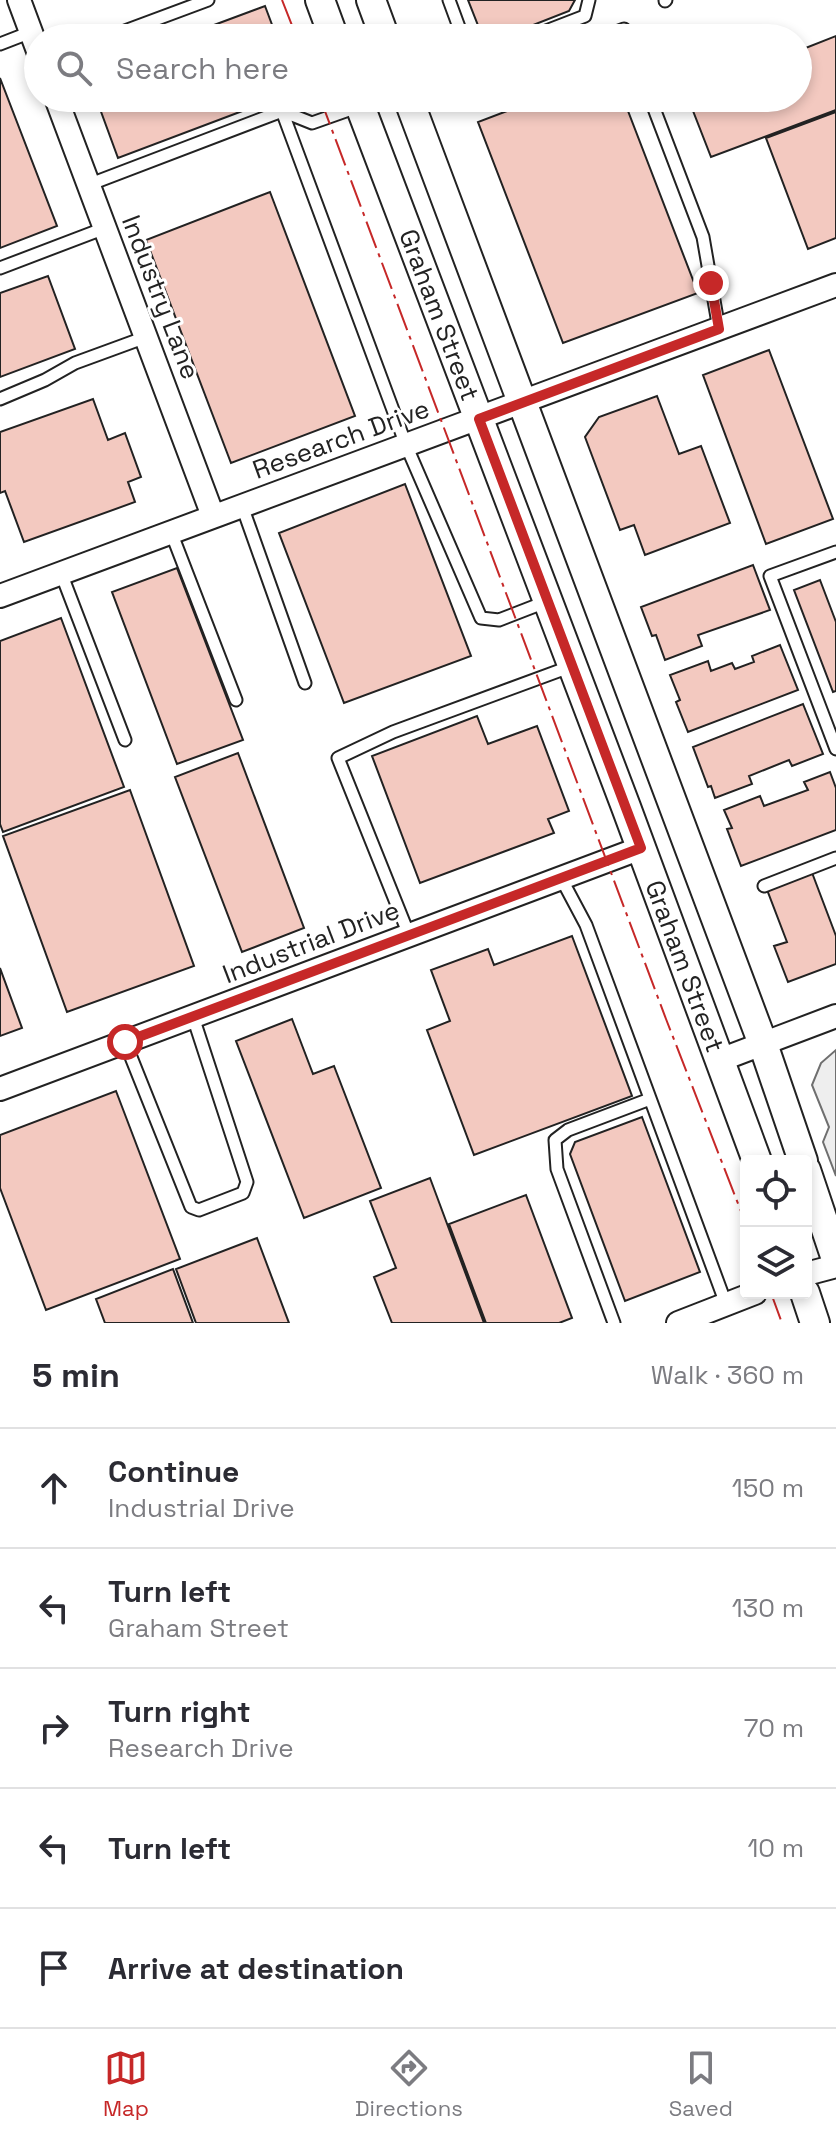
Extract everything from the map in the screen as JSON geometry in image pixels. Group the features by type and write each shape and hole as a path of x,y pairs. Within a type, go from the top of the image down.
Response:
{"street":[{"path":"19,0 28,24"},
{"path":"320,0 329,24"},
{"path":"371,0 380,24"},
{"name":"Industry Lane","path":"61,112 213,516"},
{"name":"Graham Street","path":"362,112 755,1155"},
{"name":"Graham Street","path":"422,112 523,402 763,1044 801,1155"},
{"name":"Research Drive","path":"0,596 836,285"},
{"name":"Industrial Drive","path":"0,1089 641,848"},
{"path":"720,1060 836,1016"},
{"path":"812,1188 836,1259"},
{"path":"812,1272 836,1266"},
{"path":"678,1323 740,1299"},
{"path":"807,1299 815,1323"}],"lane":[{"path":"144,24 208,0"},
{"path":"449,0 458,24"},
{"path":"564,24 585,16 589,0"},
{"path":"0,44 24,43"},
{"path":"88,185 279,112"},
{"path":"282,112 406,445 481,618 499,620 548,601"},
{"path":"284,112 312,123 336,112"},
{"path":"655,112 703,237 719,329"},
{"path":"0,268 105,228"},
{"path":"0,399 75,363 146,337"},
{"path":"242,506 305,683"},
{"path":"171,532 236,700"},
{"path":"836,552 770,576 836,749"},
{"path":"61,573 125,740"},
{"path":"409,935 338,758 393,732 572,666"},
{"path":"764,886 836,858"},
{"path":"561,878 586,925 726,1304"},
{"path":"125,1042 191,1207 199,1210 243,1193 247,1182 193,1017"},
{"path":"614,1323 557,1169 555,1140 568,1130 650,1099"}],"shaded area":[{"path":"836,1050 836,1176 823,1142 829,1127 812,1085 821,1063"}],"building":[{"path":"468,0 575,0 569,11 536,24 477,24"},
{"path":"265,6 272,24 217,24"},
{"path":"836,36 836,110 711,157 693,112 812,112 812,45"},
{"path":"0,78 57,226 0,248"},
{"path":"101,112 240,112 118,158"},
{"path":"504,112 628,112 698,293 563,343 478,122"},
{"path":"836,112 836,238 808,249 766,138"},
{"path":"270,192 355,416 231,463 146,240"},
{"path":"48,276 75,349 0,377 0,293"},
{"path":"769,350 833,519 766,544 703,375"},
{"path":"657,396 679,454 701,446 730,523 645,555 634,525 620,530 585,437 599,417"},
{"path":"93,399 108,440 125,433 141,477 128,482 135,502 24,542 5,491 0,493 0,432"},
{"path":"405,484 471,656 344,703 279,533"},
{"path":"753,565 770,610 698,635 702,646 665,660 641,607"},
{"path":"177,568 243,740 177,764 112,592"},
{"path":"820,580 836,622 836,691 833,692 794,590"},
{"path":"61,618 124,787 3,832 0,824 0,641"},
{"path":"780,645 798,690 688,732 676,702 680,700 670,675 708,661 711,671 732,663 735,669 754,662 752,656"},
{"path":"803,704 823,754 792,766 789,760 749,776 752,784 715,798 693,747"},
{"path":"477,716 488,744 537,726 569,811 548,819 554,833 420,883 372,756"},
{"path":"238,753 304,928 242,952 175,777"},
{"path":"830,772 836,788 836,830 741,866 727,829 732,828 724,810 760,796 764,806 808,790 804,782"},
{"path":"130,790 194,966 67,1012 3,836"},
{"path":"811,870 836,936 836,964 788,982 774,946 787,942 766,887"},
{"path":"572,936 632,1096 474,1155 427,1030 450,1021 431,970 488,949 494,965"},
{"path":"0,968 22,1028 0,1036"},
{"path":"292,1019 313,1074 334,1066 381,1188 304,1218 236,1041"},
{"path":"116,1091 180,1259 46,1310 0,1188 0,1135"},
{"path":"642,1117 700,1272 625,1301 570,1154 575,1142"},
{"path":"430,1178 484,1323 392,1323 374,1277 396,1268 370,1201"},
{"path":"526,1195 572,1318 559,1323 486,1323 449,1224"},
{"path":"257,1238 289,1323 196,1323 176,1269"},
{"path":"173,1269 193,1323 105,1323 96,1299"}],"power":[{"path":"282,0 291,24"},
{"path":"325,112 740,1209"},
{"path":"773,1299 782,1323"}],"route":[{"path":"125,1042 641,848 479,419 719,329 711,283"}]}
